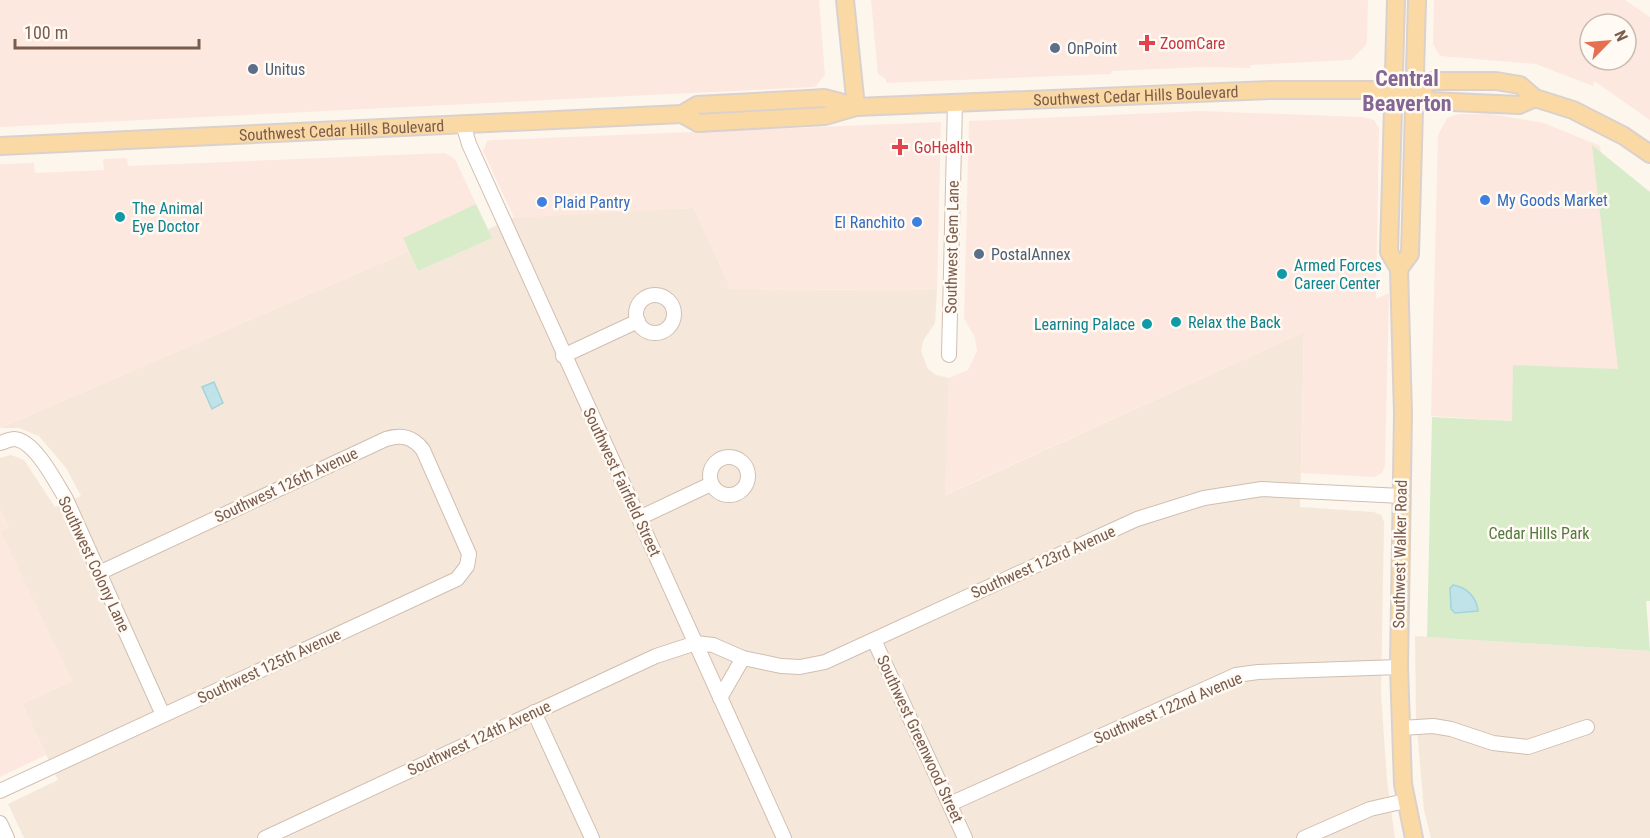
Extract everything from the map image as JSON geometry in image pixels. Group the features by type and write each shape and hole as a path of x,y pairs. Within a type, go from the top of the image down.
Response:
{"main road":[{"path":"845,0 856,107"},
{"name":"Southwest Walker Road","path":"1396,0 1389,252 1399,269 1403,414 1399,668 1405,801 1414,838"},
{"name":"Southwest Walker Road","path":"1399,269 1410,254 1418,0"},
{"name":"Southwest Cedar Hills Boulevard","path":"0,146 682,114 698,123 825,116 856,107 1259,90 1414,90 1431,101 1519,105 1535,98 1573,110 1624,136 1650,154"}],"street":[{"name":"Southwest Gem Lane","path":"948,355 955,103"},
{"name":"Southwest Fairfield Street","path":"463,124 469,144 563,356 784,838"},
{"path":"563,356 638,321"},
{"name":"Southwest 126th Avenue","path":"99,573 393,436 406,437 419,445 445,498"},
{"name":"Southwest Colony Lane","path":"0,443 13,439 25,443 40,458 66,499 163,715"},
{"path":"639,518 711,484"},
{"name":"Southwest 123rd Avenue","path":"696,643 712,645 743,658 800,667 825,662 1137,519 1204,498 1262,489 1402,496"},
{"name":"Southwest 125th Avenue","path":"0,791 457,579 467,566 468,549 445,498"},
{"name":"Southwest Greenwood Street","path":"874,639 966,838"},
{"name":"Southwest 124th Avenue","path":"264,838 656,656 696,643"},
{"path":"720,698 743,658"},
{"name":"Southwest 122nd Avenue","path":"950,804 1236,675 1258,672 1399,668"},
{"path":"534,712 592,838"},
{"path":"1401,728 1414,726 1451,729 1493,743 1528,747 1587,727"},
{"path":"1304,838 1370,809 1405,801"},
{"path":"0,824 7,838"}],"shaded area":[{"path":"0,0 819,0 825,75 815,87 0,127"},
{"path":"871,0 1368,0 1367,41 1366,45 1351,60 1251,65 1250,68 1204,67 1112,71 1111,74 886,83 886,79 878,74"},
{"path":"1434,0 1625,0 1650,17 1650,120 1594,81 1593,86 1536,64 1440,56 1433,44"},
{"path":"1201,111 1361,117 1374,120 1379,128 1376,299 1389,293 1385,465 1382,473 1374,477 1301,473 1304,332 945,495 949,378 968,370 977,351 975,338 964,318 969,121"},
{"path":"1459,114 1492,114 1544,123 1600,146 1623,374 1514,365 1513,421 1431,416 1438,135 1447,118"},
{"path":"941,122 937,290 731,289 694,208 514,218 483,151 487,141 493,140"},
{"path":"445,153 455,159 476,204 403,238 409,251 0,428 0,164 34,163 35,173 104,170 103,159 127,158 128,166"},
{"path":"694,208 731,289 937,290 935,323 923,341 921,351 928,369 936,375 949,378 946,495 1304,332 1300,507 1374,512 1381,515 1384,522 1381,694 1387,780 1395,838 24,838 8,804 58,780 22,704 72,681 0,532 9,528 0,509 0,458 11,455 24,460 55,507 81,496 66,468 39,436 19,428 0,428 409,251 418,271 491,238 488,229 518,216"},
{"path":"0,509 9,528 1,532 72,681 22,704 46,755 0,777"},
{"path":"1415,636 1650,651 1650,838 1431,838 1424,810 1416,718"}],"green space":[{"name":"Cedar Hills Park","path":"1592,145 1650,192 1650,601 1646,601 1650,651 1427,637 1432,417 1512,421 1513,365 1618,369"},
{"path":"476,204 492,238 418,271 403,238"}],"water":[{"path":"214,382 223,403 212,409 202,387"},
{"path":"1453,585 1463,588 1470,594 1476,602 1478,611 1455,613 1451,609 1450,588"}],"place":[{"name":"ZoomCare","path":"1147,43"},
{"name":"OnPoint","path":"1055,48"},
{"name":"Unitus","path":"253,69"},
{"name":"GoHealth","path":"900,147"},
{"name":"My Goods Market","path":"1485,200"},
{"name":"Plaid Pantry","path":"542,202"},
{"name":"The Animal Eye Doctor","path":"120,217"},
{"name":"El Ranchito","path":"917,222"},
{"name":"PostalAnnex","path":"979,254"},
{"name":"Armed Forces Career Center","path":"1282,274"},
{"name":"Relax the Back","path":"1176,322"},
{"name":"Learning Palace","path":"1147,324"}],"district":[{"name":"Central Beaverton","path":"1407,90"}]}
